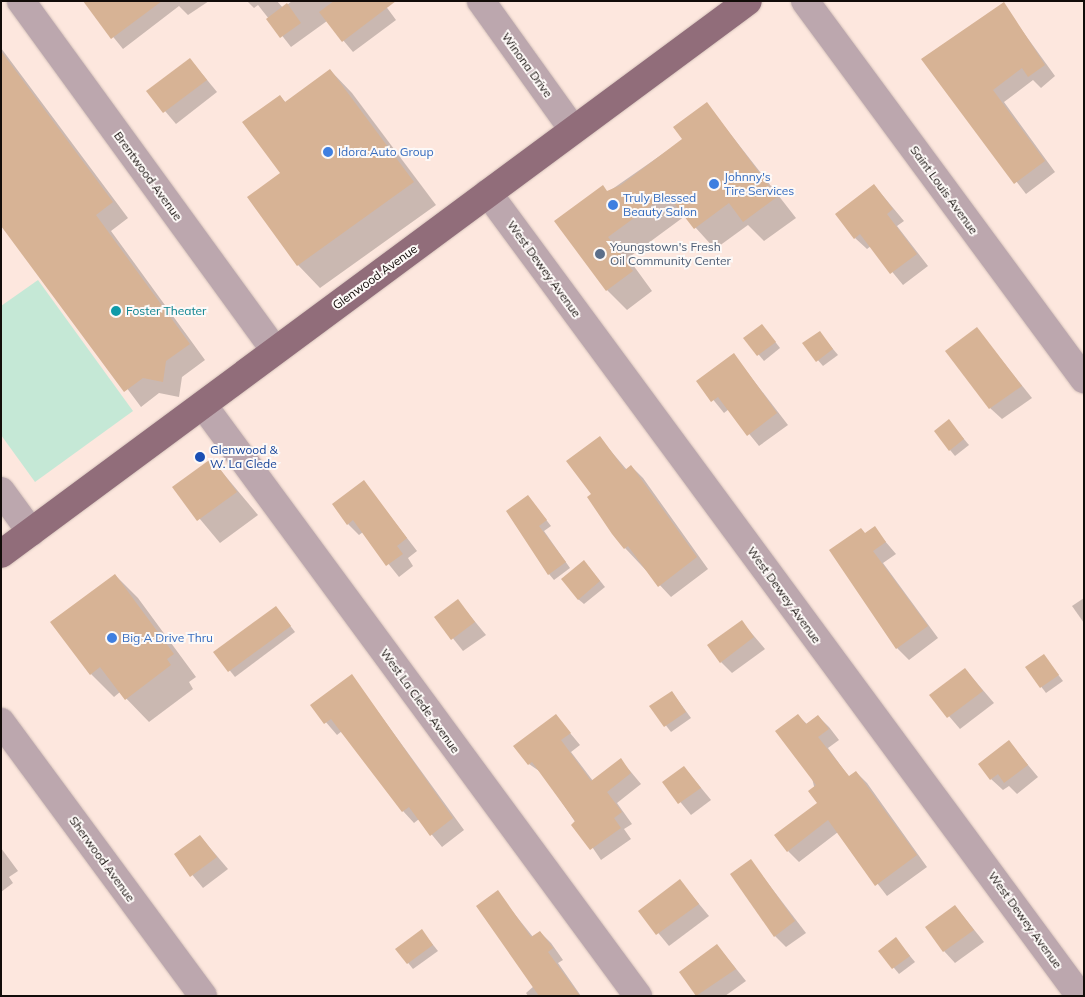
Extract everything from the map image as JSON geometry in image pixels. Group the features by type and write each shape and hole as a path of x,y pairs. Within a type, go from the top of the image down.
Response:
{"main road":[{"name":"Glenwood Avenue","path":"1,554 488,193 572,128 748,1"}],"street":[{"name":"Brentwood Avenue","path":"21,1 275,351"},
{"name":"Winona Drive","path":"481,1 572,128"},
{"name":"Saint Louis Avenue","path":"805,1 1084,378"},
{"name":"West Dewey Avenue","path":"488,193 1080,996"},
{"name":"West La Clede Avenue","path":"203,405 638,996"},
{"path":"1,491 31,532"},
{"name":"Sherwood Avenue","path":"1,722 203,996"}],"green space":[{"path":"38,280 133,411 35,482 1,435 1,306"}],"building":[{"path":"83,1 162,1 111,39"},
{"path":"334,1 396,1 342,42 319,12"},
{"path":"1004,2 1045,65 1028,77 1022,68 993,90 1045,161 1014,184 921,59"},
{"path":"287,3 301,23 280,38 266,19"},
{"path":"1,51 113,202 96,215 190,344 166,361 163,382 143,378 124,392 1,226"},
{"path":"190,58 207,80 163,113 146,91"},
{"name":"Idora Auto Group","path":"330,69 414,182 297,266 247,197 280,173 242,122 280,95 285,102"},
{"path":"707,102 777,197 743,222 729,203 694,229 667,194 608,237 633,271 606,291 554,221 603,185 607,191 621,185 682,139 673,127"},
{"path":"874,184 893,209 887,214 917,254 890,274 860,234 854,239 835,214"},
{"path":"762,324 776,342 757,356 743,338"},
{"path":"977,327 1022,386 989,409 945,351"},
{"path":"820,331 833,349 816,362 802,343"},
{"path":"734,353 777,413 747,436 718,397 711,402 696,381"},
{"path":"949,419 964,439 949,451 934,431"},
{"path":"600,436 625,470 631,465 697,557 658,587 628,546 624,549 612,534 587,497 591,494 566,461"},
{"path":"212,458 237,492 197,521 172,487"},
{"path":"364,480 407,538 397,546 403,554 386,566 353,520 347,525 332,504"},
{"path":"528,495 547,520 539,526 566,562 548,575 506,511"},
{"path":"875,526 886,542 873,551 928,626 896,649 829,550 861,528 865,533"},
{"path":"584,560 600,581 578,600 561,579"},
{"name":"Big A Drive Thru","path":"115,574 174,654 167,659 171,665 125,700 100,667 90,675 50,622"},
{"path":"458,599 475,622 451,640 434,617"},
{"path":"276,606 291,626 228,672 213,652"},
{"path":"742,620 754,637 720,663 707,645"},
{"path":"1044,654 1059,675 1040,688 1025,667"},
{"path":"965,668 983,691 947,718 929,695"},
{"path":"352,674 453,818 430,836 409,807 402,812 331,719 324,724 310,705"},
{"path":"672,691 686,712 664,727 649,706"},
{"path":"556,714 571,733 561,740 591,781 621,758 631,773 607,792 622,812 614,818 621,828 590,850 571,825 575,821 532,762 528,765 513,746"},
{"path":"798,714 806,724 818,715 829,729 818,737 849,776 856,771 917,855 875,886 828,820 787,852 774,835 817,803 808,791 816,785 775,731"},
{"path":"1009,740 1028,765 1004,783 998,774 990,780 978,764"},
{"path":"684,766 701,788 678,804 662,782"},
{"path":"200,835 217,857 190,877 174,854"},
{"path":"751,859 795,921 774,937 730,874"},
{"path":"680,879 699,904 656,935 638,911"},
{"path":"498,890 531,937 540,931 553,948 548,952 580,996 539,996 476,906"},
{"path":"955,905 974,930 943,952 925,927"},
{"path":"422,929 433,945 407,964 395,949"},
{"path":"896,937 910,956 892,969 878,951"},
{"path":"717,944 736,969 696,996 679,972"}],"place":[{"name":"Idora Auto Group","path":"328,152"},
{"name":"Johnny's Tire Services","path":"714,184"},
{"name":"Truly Blessed Beauty Salon","path":"613,205"},
{"name":"Youngstown's Fresh Oil Community Center","path":"600,254"},
{"name":"Foster Theater","path":"116,311"},
{"name":"Glenwood & W. La Clede","path":"200,457"},
{"name":"Big A Drive Thru","path":"112,638"}]}
